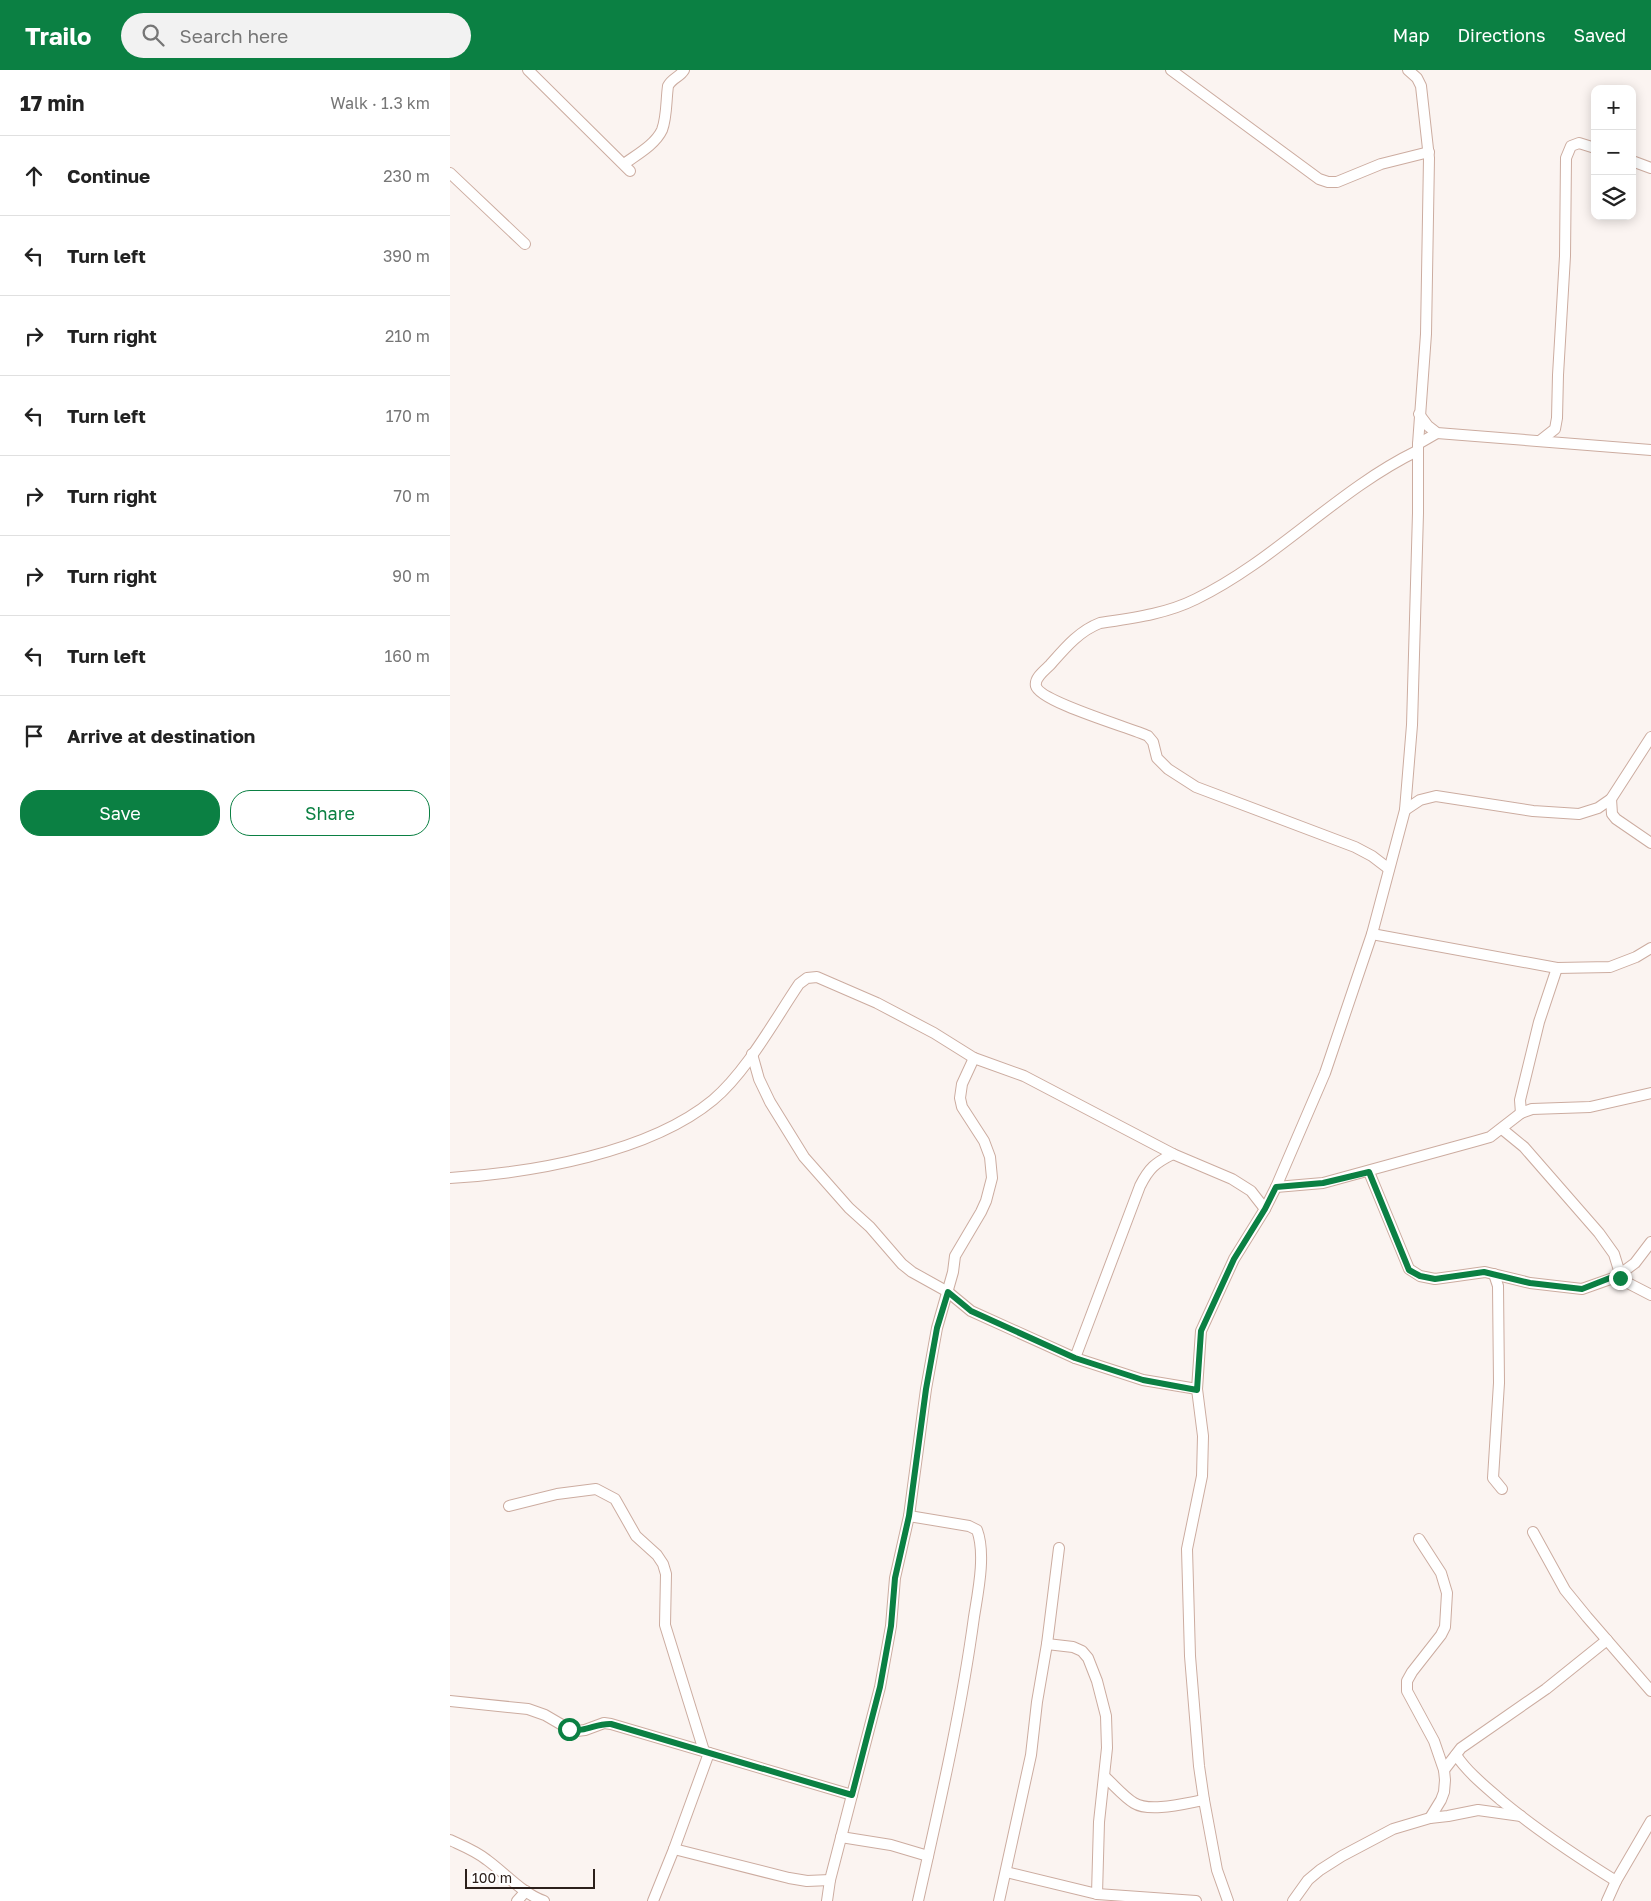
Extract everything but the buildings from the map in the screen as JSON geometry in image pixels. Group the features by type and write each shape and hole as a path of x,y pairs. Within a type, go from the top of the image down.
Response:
{"street":[{"path":"528,70 627,168 659,135 662,128 668,86 670,81 682,74 684,70"},
{"path":"1171,70 1319,179 1328,182 1337,182 1382,164 1429,152"},
{"path":"1228,1901 1217,1870 1204,1800 1199,1766 1190,1656 1187,1549 1202,1476 1203,1436 1197,1390 1201,1331 1234,1259 1265,1209 1276,1187 1325,1073 1372,934 1404,810 1412,716 1419,414 1426,334 1429,152 1421,86 1417,78 1408,70"},
{"path":"1541,440 1555,429 1557,418 1565,256 1566,158 1571,146 1579,143 1591,147"},
{"path":"1636,162 1651,168"},
{"path":"450,173 525,244"},
{"path":"1419,414 1428,426 1437,433 1456,436 1541,440 1651,450"},
{"path":"1390,869 1355,847 1196,787 1168,769 1157,758 1153,742 1148,736 1078,711 1044,695 1037,690 1035,684 1037,679 1061,653 1081,633 1092,626 1100,623 1154,615 1195,600 1222,585 1269,553 1369,478 1437,433"},
{"path":"1404,810 1420,800 1436,796 1533,811 1579,814 1598,808 1611,799 1651,737"},
{"path":"1611,799 1612,814 1616,819 1651,843"},
{"path":"1372,934 1557,968 1610,967 1636,957 1651,948"},
{"path":"1521,1113 1520,1100 1539,1022 1557,968"},
{"path":"450,1178 535,1168 602,1154 648,1138 679,1122 712,1100 730,1083 799,984 808,978 817,977 877,1002 934,1032 974,1058 1024,1076 1173,1154 1244,1185 1265,1209"},
{"path":"752,1054 759,1079 770,1102 809,1163 849,1208 870,1227 902,1264 927,1281 948,1292 971,1311 1075,1358 1143,1380 1197,1390"},
{"path":"827,1901 830,1880 880,1687 891,1626 895,1578 909,1516 926,1389 937,1328 948,1292 955,1256 981,1212 992,1178 990,1157 984,1141 962,1108 960,1098 962,1084 974,1058"},
{"path":"1276,1187 1323,1183 1369,1172 1483,1139 1502,1129 1521,1113 1532,1109 1590,1107 1651,1093"},
{"path":"1502,1129 1524,1147 1599,1233 1614,1254 1622,1280 1651,1295"},
{"path":"1075,1358 1146,1173 1154,1164 1173,1154"},
{"path":"1369,1172 1409,1270 1420,1276 1435,1279 1484,1272 1530,1283 1582,1289 1620,1274 1634,1263 1651,1242"},
{"path":"1494,1274 1498,1286 1499,1383 1493,1478 1502,1490"},
{"path":"509,1506 557,1494 596,1490 615,1499 636,1536 657,1555 663,1564 666,1574 665,1625 707,1752 674,1849 653,1901"},
{"path":"909,1516 969,1526 978,1530 980,1539 980,1578 968,1663 955,1734 918,1901"},
{"path":"1533,1532 1565,1590 1651,1691"},
{"path":"1419,1539 1441,1573 1447,1592 1445,1627 1407,1681 1408,1691 1434,1740 1446,1780 1441,1800 1430,1818"},
{"path":"999,1901 1032,1755 1037,1702 1047,1644 1059,1548"},
{"path":"1444,1770 1468,1744 1546,1689 1607,1640"},
{"path":"1047,1644 1073,1647 1082,1651 1088,1658 1093,1668 1106,1716 1105,1777 1099,1822 1097,1894"},
{"path":"450,1700 528,1709 545,1715 569,1729 585,1730 604,1723 611,1724 852,1795"},
{"path":"1456,1755 1462,1765 1521,1816 1561,1846 1616,1881"},
{"path":"1105,1777 1134,1803 1142,1807 1154,1808 1204,1800"},
{"path":"1293,1901 1314,1875 1342,1856 1393,1829 1430,1818 1478,1810 1521,1816"},
{"path":"1607,1901 1616,1881 1651,1821"},
{"path":"841,1837 891,1845 928,1856"},
{"path":"450,1840 468,1847 526,1891 544,1901"},
{"path":"674,1849 789,1878 807,1881 830,1880"},
{"path":"1006,1872 1097,1894 1196,1901"},
{"path":"517,1901 526,1891"}],"route":[{"path":"569,1729 585,1730 604,1723 611,1724 852,1795 880,1687 891,1626 895,1578 909,1516 926,1389 937,1328 948,1292 971,1311 992,1322 1075,1358 1143,1380 1197,1390 1201,1331 1234,1259 1265,1209 1276,1187 1323,1183 1369,1172 1409,1270 1420,1276 1435,1279 1484,1272 1530,1283 1582,1289 1620,1274 1620,1278"}]}
